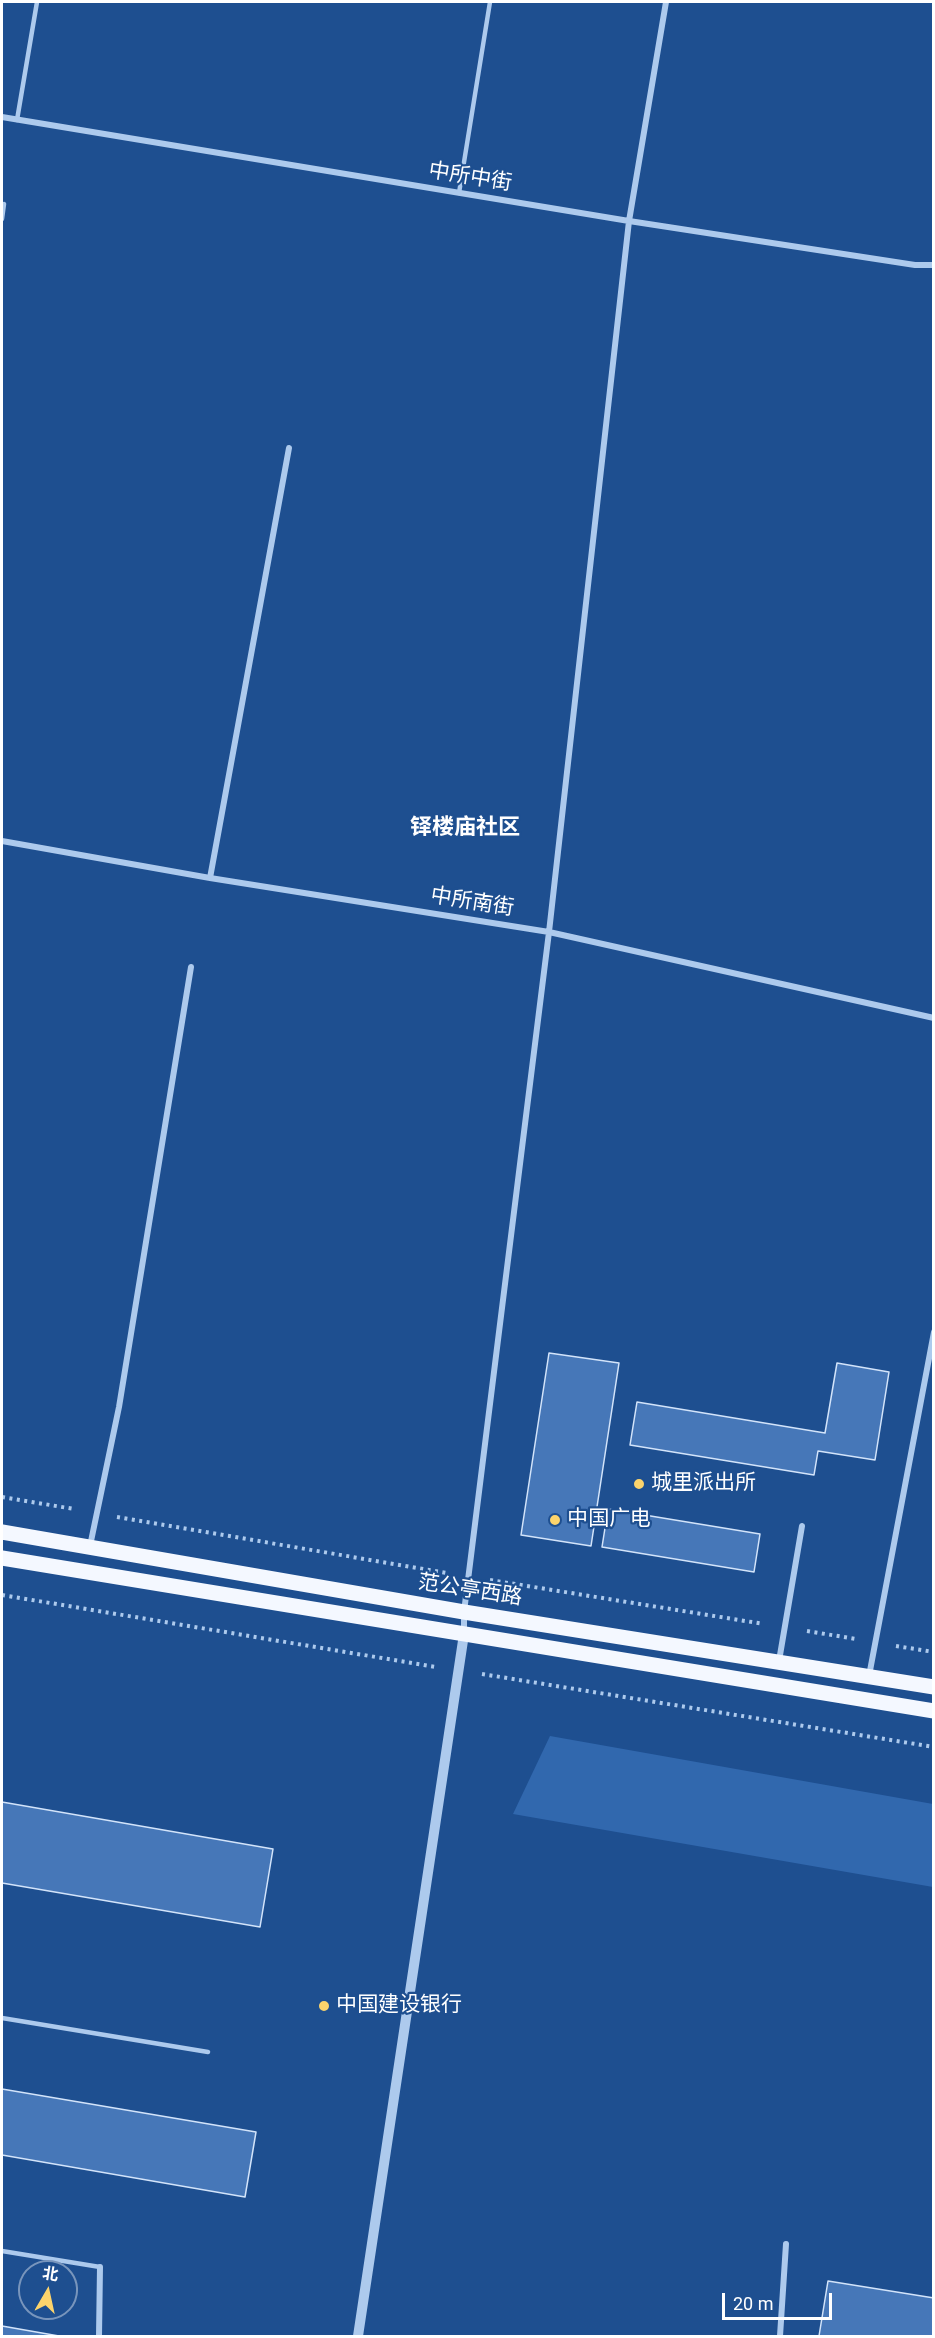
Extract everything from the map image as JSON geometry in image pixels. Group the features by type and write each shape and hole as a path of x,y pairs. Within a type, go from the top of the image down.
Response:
{"main road":[{"name":"范公亭西路","path":"2,1532 464,1612 933,1687"},
{"name":"范公亭西路","path":"2,1558 933,1711"}],"street":[{"path":"358,2337 464,1634 464,1612 549,932 629,221 666,2"},
{"name":"中所中街","path":"2,117 629,221 915,265 933,265"},
{"path":"210,878 289,448"},
{"name":"中所南街","path":"2,841 210,878 549,932 933,1018"},
{"path":"90,1547 119,1407 191,967"},
{"path":"869,1676 933,1332"},
{"path":"779,1662 802,1526"},
{"path":"780,2337 786,2244"},
{"path":"99,2337 100,2266"}],"lane":[{"path":"17,120 37,2"},
{"path":"459,193 490,2"},
{"path":"2,219 4,204"},
{"path":"2,2018 208,2052"},
{"path":"2,2251 100,2266"}],"shaded area":[{"path":"550,1736 933,1804 933,1887 513,1814"}],"building":[{"path":"549,1353 619,1363 591,1546 521,1535"},
{"path":"837,1363 889,1372 875,1460 818,1451 814,1475 630,1445 637,1402 825,1433"},
{"path":"608,1509 760,1534 754,1572 602,1547"},
{"path":"2,1802 273,1849 260,1927 2,1883"},
{"path":"2,2089 256,2132 245,2197 2,2155"},
{"path":"828,2281 934,2298 934,2336 819,2336"},
{"path":"2,2326 59,2336 2,2336"}],"place":[{"name":"城里派出所","path":"639,1484"},
{"name":"中国广电","path":"555,1520"},
{"name":"中国建设银行","path":"324,2006"}],"district":[{"name":"铎楼庙社区","path":"465,828"}]}
